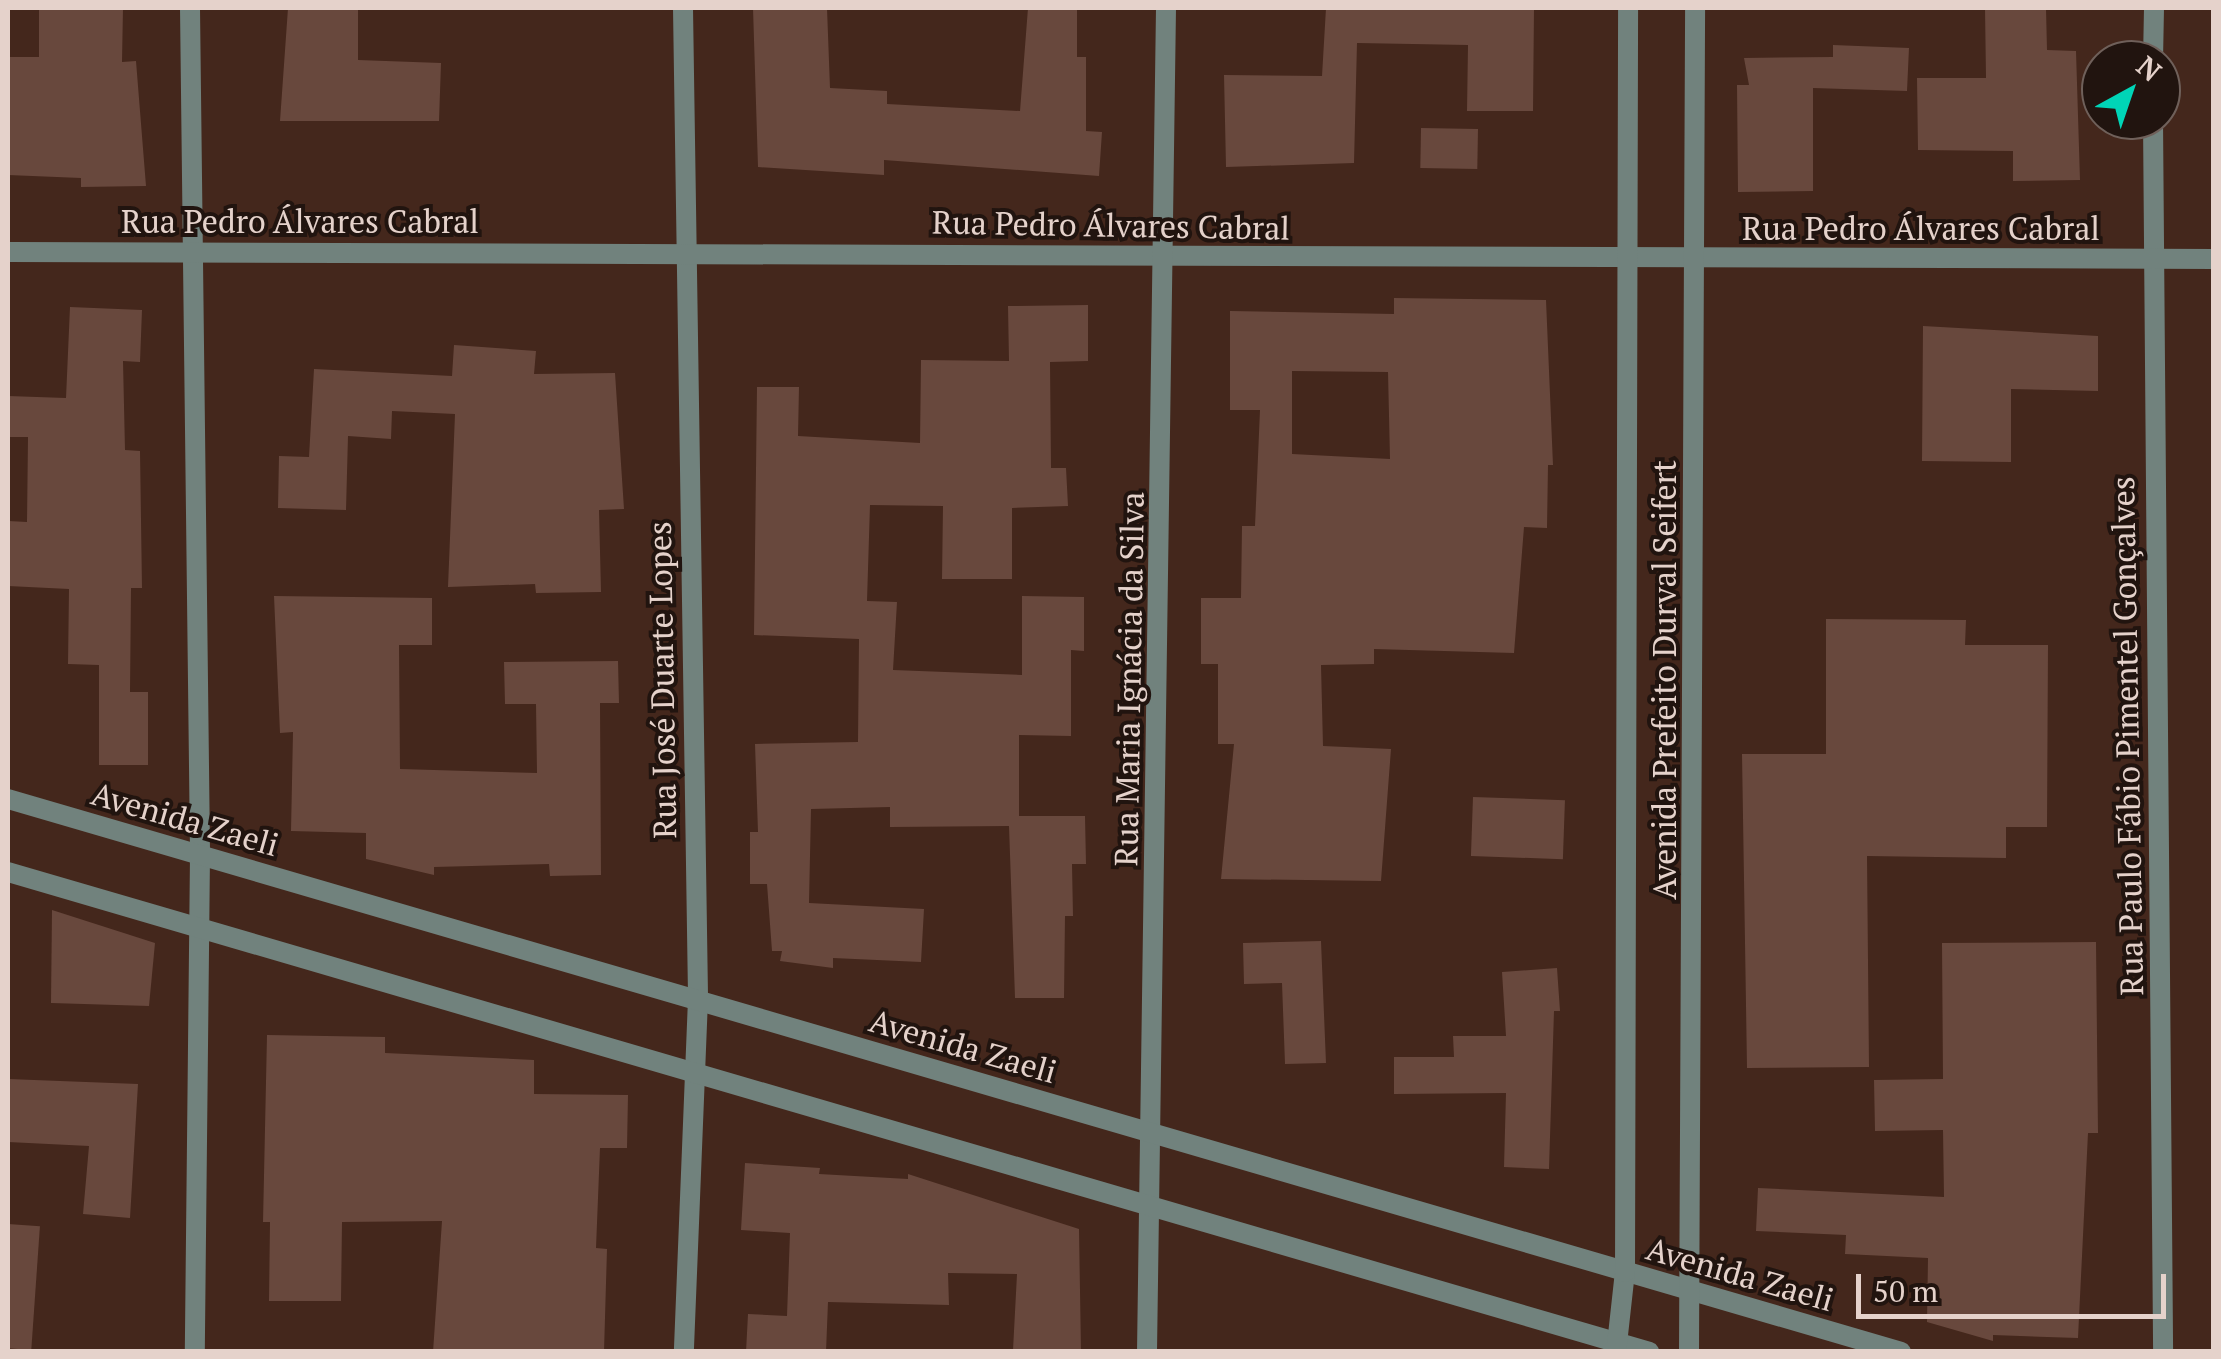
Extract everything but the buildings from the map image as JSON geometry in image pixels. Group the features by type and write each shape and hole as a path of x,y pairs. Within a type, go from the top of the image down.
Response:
{"street":[{"path":"190,8 201,930 195,1352"},
{"name":"Rua José Duarte Lopes","path":"684,8 684,250 698,999 684,1352"},
{"name":"Rua Maria Ignácia da Silva","path":"1147,1352 1167,257 1166,8"},
{"name":"Avenida Prefeito Durval Seifert","path":"1617,1344 1625,1272 1628,8"},
{"name":"Avenida Prefeito Durval Seifert","path":"1689,1352 1694,1290 1695,8"},
{"path":"2154,8 2154,40"},
{"name":"Rua Paulo Fábio Pimentel Gonçalves","path":"2153,140 2163,1352"},
{"name":"Rua Pedro Álvares Cabral","path":"8,252 684,250 1167,257 2214,260"},
{"name":"Avenida Zaeli","path":"8,799 1901,1352"},
{"path":"8,872 1648,1352"}]}
